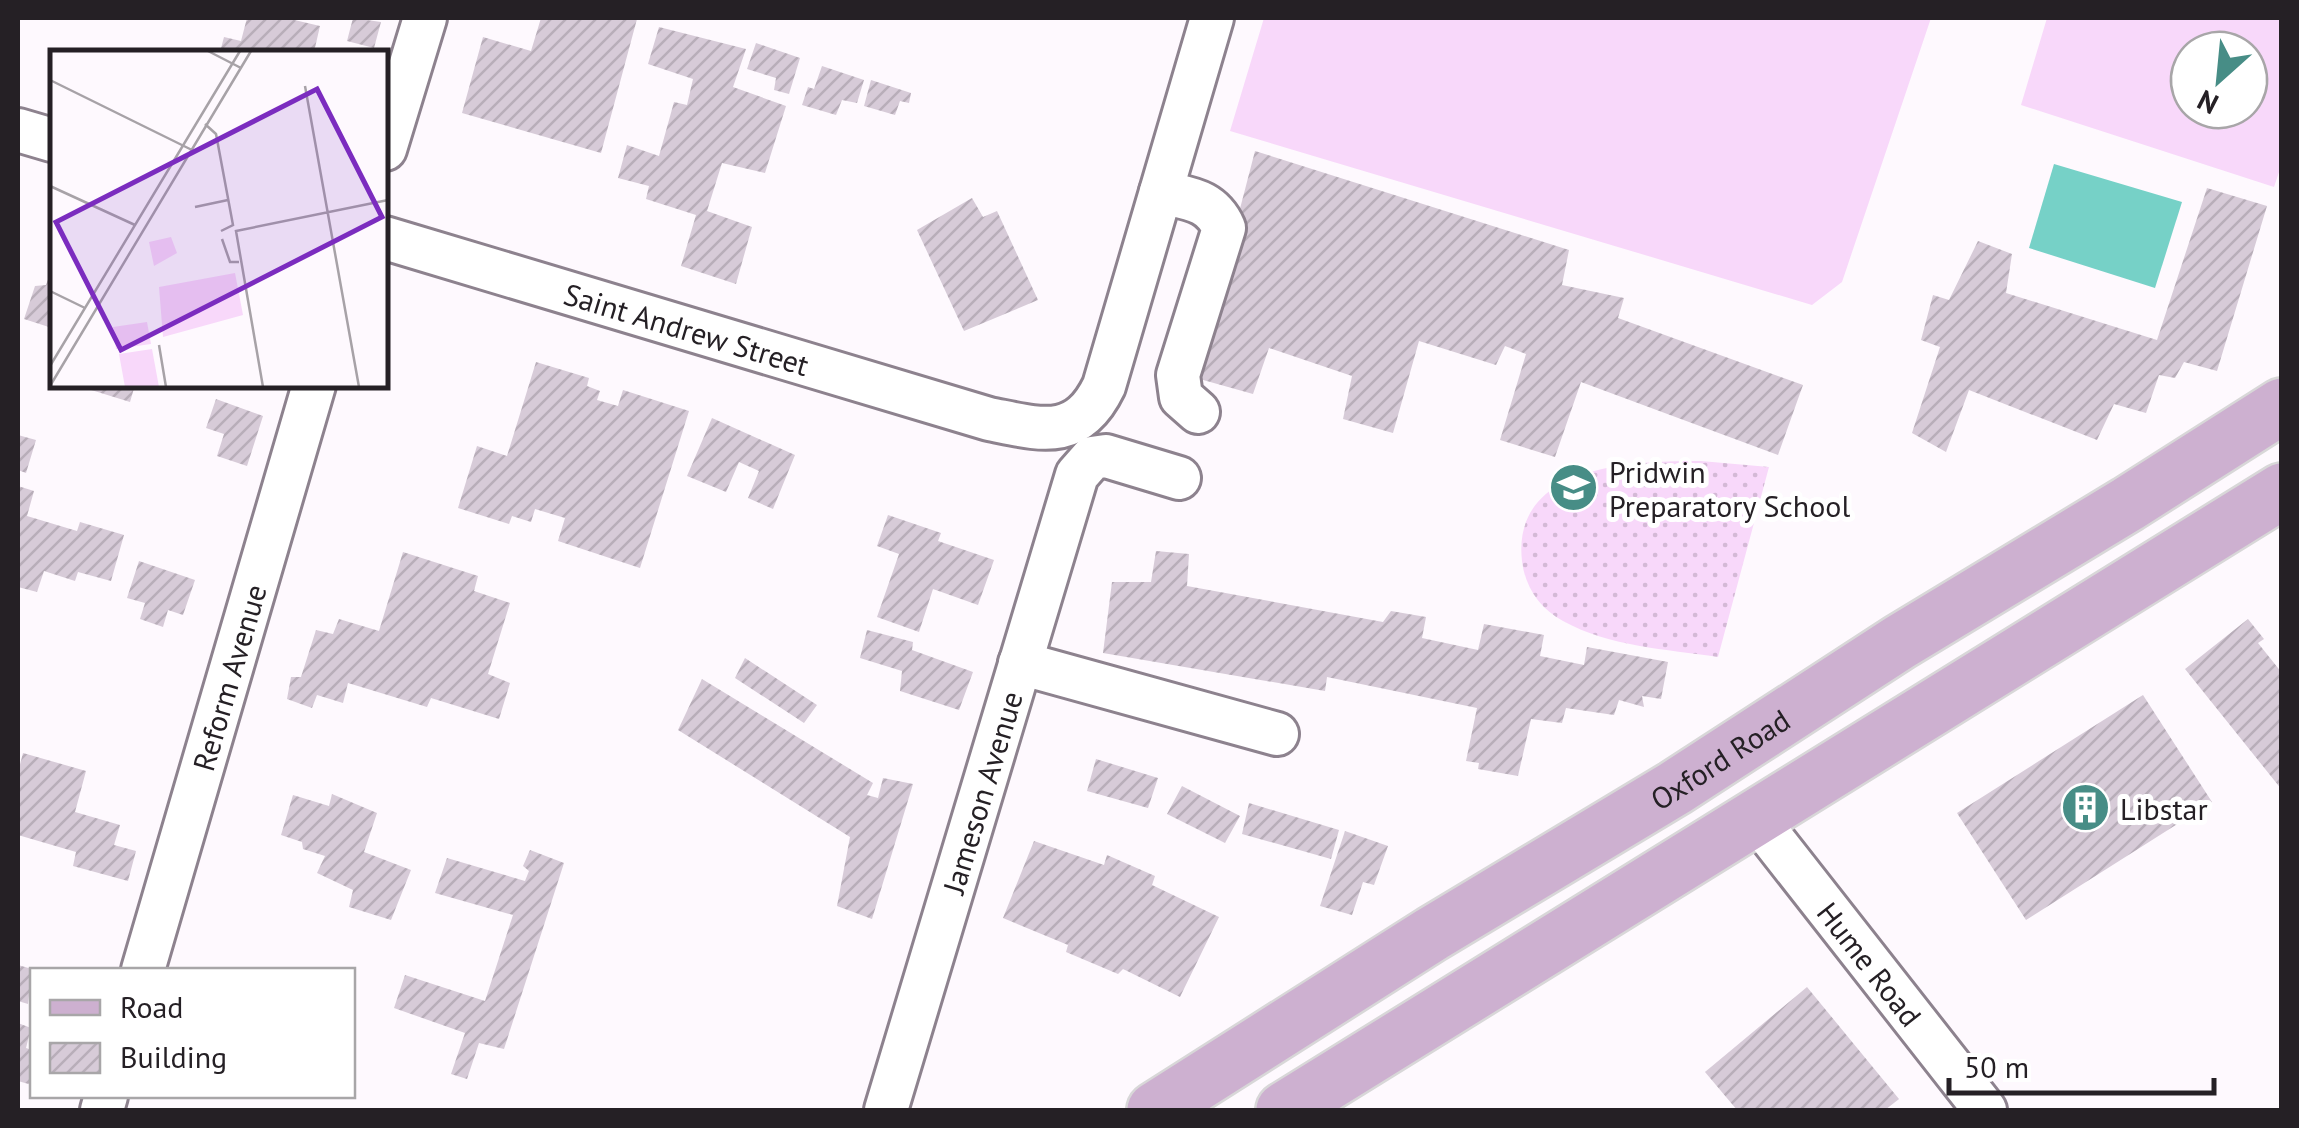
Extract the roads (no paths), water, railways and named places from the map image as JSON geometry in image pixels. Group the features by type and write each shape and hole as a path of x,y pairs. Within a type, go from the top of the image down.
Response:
{"main road":[{"name":"Oxford Road","path":"1155,1110 2282,406"},
{"path":"1284,1110 2282,491"},
{"path":"1675,788 1684,820 1694,834 1753,821 1792,784 1785,764 1770,747 1755,738"},
{"path":"1432,934 1472,992"}],"street":[{"path":"388,139 425,18"},
{"path":"1198,412 1182,397 1178,375 1224,228 1217,212 1203,203 1161,192 1212,18"},
{"path":"18,130 50,139"},
{"name":"Saint Andrew Street","path":"388,239 989,419 1056,429 1071,425 1096,403 1104,386 1161,192"},
{"name":"Reform Avenue","path":"144,968 313,388"},
{"name":"Jameson Avenue","path":"886,1110 1077,474 1092,458 1106,456 1179,478"},
{"path":"1020,663 1278,734"},
{"name":"Hume Road","path":"1753,821 1984,1110"}],"place":[{"name":"Pridwin Preparatory School","path":"1574,488"},
{"name":"Libstar","path":"2085,808"}]}
